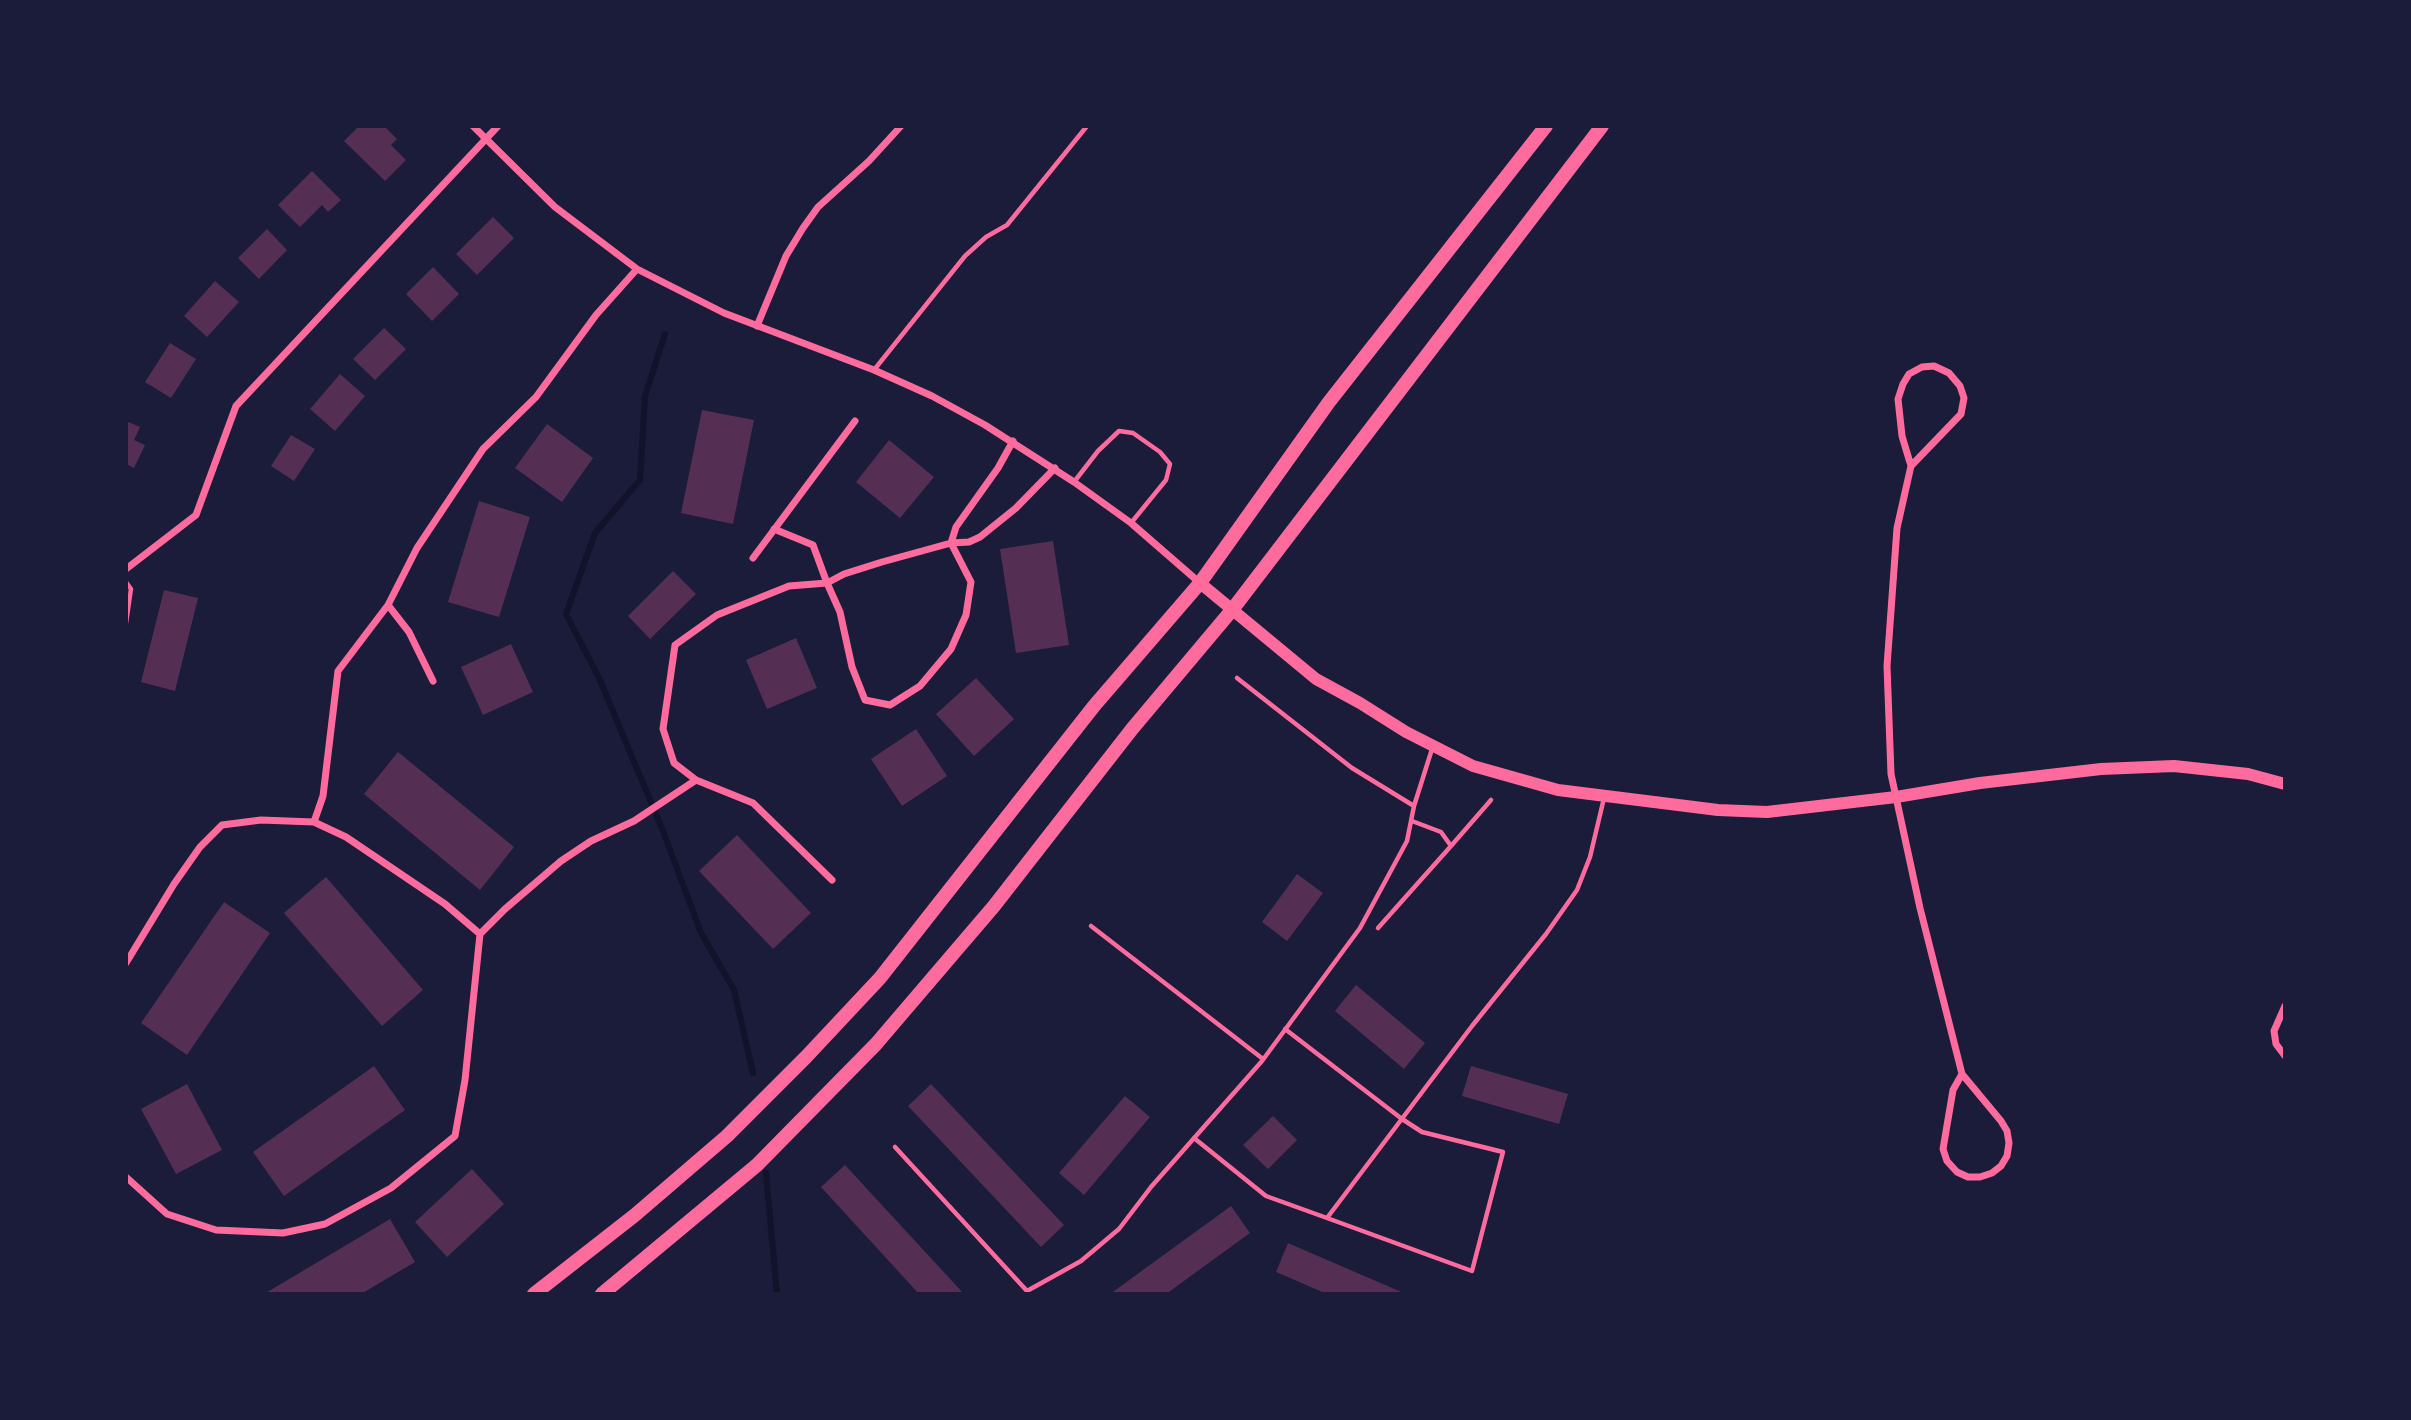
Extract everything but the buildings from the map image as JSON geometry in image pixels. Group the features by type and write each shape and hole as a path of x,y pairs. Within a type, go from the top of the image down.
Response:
{"main road":[{"path":"534,1294 635,1215 727,1136 880,978 1094,706 1200,583 1329,402 1546,126"},
{"path":"602,1294 757,1165 871,1049 994,906 1132,729 1231,610 1602,126"}],"street":[{"path":"473,126 555,207 637,269 724,313 874,370 932,396 1013,441 1130,523 1316,679 1406,732 1473,766 1558,790 1718,810 1767,812 2101,769 2174,766 2248,774 2285,784"},
{"path":"126,569 196,516 236,406 498,126"},
{"path":"757,326 786,256 818,207 869,161 901,126"},
{"path":"314,822 325,786 338,671 388,605 417,548 483,449 536,397 596,316 637,269"},
{"path":"1912,466 1902,436 1898,399 1909,374 1922,367 1934,366 1949,373 1960,386 1964,398 1961,414 1912,466 1897,528 1887,666 1891,775 1920,908 1962,1074 2001,1121 2010,1143 2001,1166 1992,1174 1980,1177 1968,1177 1957,1171 1947,1161 1943,1149 1953,1090 1962,1074"},
{"path":"753,558 855,421"},
{"path":"775,529 813,545 840,612 852,667 865,699 890,705 919,686 951,649 966,615 971,582 951,543 956,527 998,468 1013,441"},
{"path":"832,880 753,803 696,780 674,763 663,730 675,645 717,615 789,586 827,583 845,574 980,537 1016,508 1055,468"},
{"path":"388,605 409,632 433,681"},
{"path":"126,1177 167,1214 216,1230 283,1233 324,1224 391,1188 455,1136 466,1080 480,934 505,908 561,861 591,841 634,821 696,780"},
{"path":"126,963 200,847 222,825 261,820 314,822 346,837 445,904 480,934"},
{"path":"2285,1006 2273,1031 2276,1044 2285,1056"}],"lane":[{"path":"874,370 965,256 986,237 1007,226 1087,126"},
{"path":"1074,482 1105,443 1119,431 1133,433 1160,452 1170,464 1166,480 1130,523"},
{"path":"126,582 131,589 126,624"},
{"path":"1237,678 1352,768 1415,806"},
{"path":"894,1147 1027,1292 1081,1261 1119,1229 1151,1187 1264,1059 1360,928 1407,841 1433,744"},
{"path":"1327,1217 1577,890 1590,857 1605,797"},
{"path":"1378,928 1490,800"},
{"path":"1412,821 1441,832 1451,846"},
{"path":"1091,926 1264,1059"},
{"path":"1194,1138 1266,1196 1472,1271 1503,1153 1422,1132 1285,1029"}],"waterway":[{"path":"665,334 645,396 640,480 595,533 566,614 599,678 663,831 701,933 734,990 753,1073"},
{"path":"766,1173 777,1294"}]}
